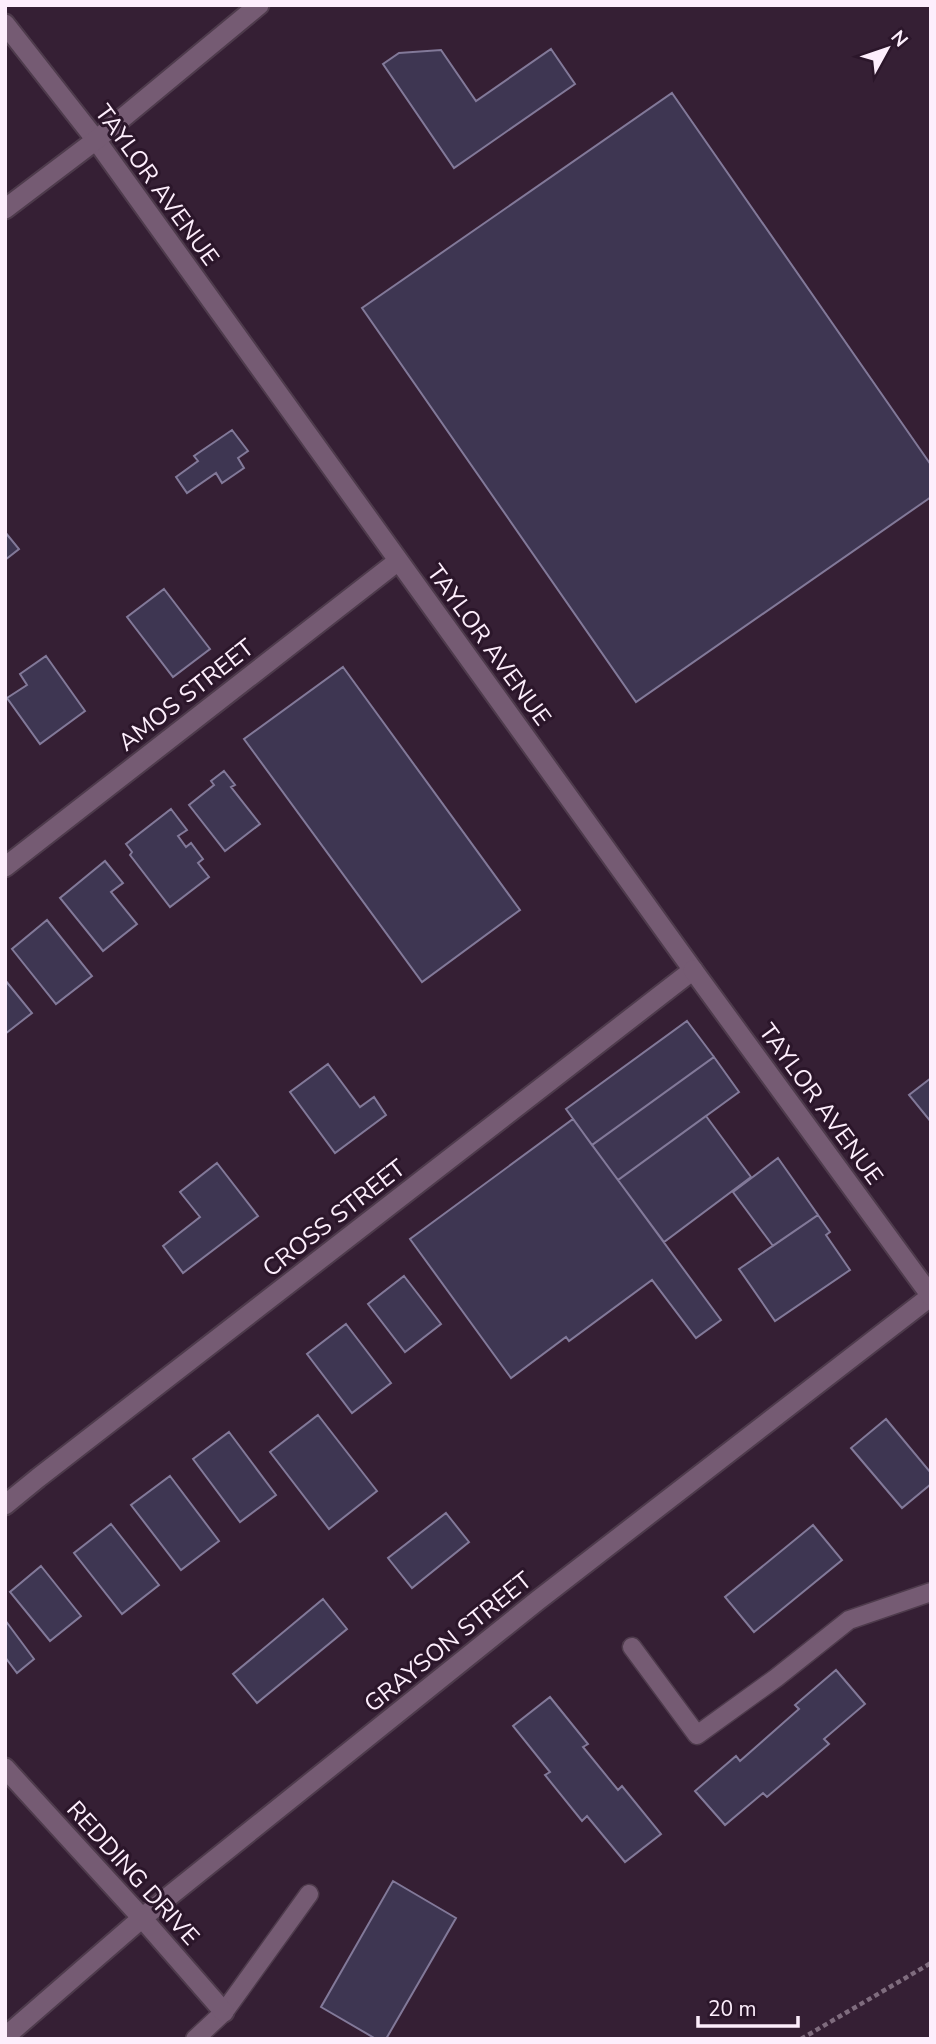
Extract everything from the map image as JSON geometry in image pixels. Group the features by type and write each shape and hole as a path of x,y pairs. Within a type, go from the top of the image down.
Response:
{"street":[{"path":"5,209 96,140 258,5"},
{"name":"TAYLOR AVENUE","path":"5,24 96,140 931,1296"},
{"name":"AMOS STREET","path":"5,867 398,561"},
{"name":"CROSS STREET","path":"5,1506 37,1478 693,970"},
{"name":"GRAYSON STREET","path":"5,2037 142,1918 537,1601 931,1296"},
{"name":"REDDING DRIVE","path":"5,1768 224,2012"}],"lane":[{"path":"632,1647 697,1735 776,1678 849,1620 931,1592"},
{"path":"195,2039 224,2012 309,1894"}],"path":[{"path":"801,2039 931,1963"}],"building":[{"path":"551,49 575,84 454,168 383,64 399,53 441,50 476,101"},
{"path":"672,93 931,465 931,497 636,702 362,308"},
{"path":"232,430 248,451 238,458 244,468 222,483 216,473 187,493 176,477 198,461 194,456"},
{"path":"5,532 19,549 5,560"},
{"path":"164,589 210,649 173,677 127,617"},
{"path":"46,656 85,711 40,744 7,698 27,685 20,674"},
{"path":"343,667 520,910 422,982 244,739"},
{"path":"224,771 235,785 231,787 260,824 225,851 189,805 214,785 211,781"},
{"path":"171,809 187,830 178,836 186,847 191,843 203,859 198,863 209,877 170,907 130,855 132,852 126,844"},
{"path":"105,861 123,883 111,892 137,924 103,951 60,898"},
{"path":"47,920 92,976 56,1004 12,949"},
{"path":"5,980 32,1013 5,1034"},
{"path":"687,1021 714,1057 592,1145 566,1109"},
{"path":"714,1057 739,1092 618,1180 592,1145"},
{"path":"328,1064 360,1107 374,1097 386,1115 335,1153 290,1092"},
{"path":"931,1078 931,1122 909,1095"},
{"path":"706,1116 751,1177 664,1242 618,1180"},
{"path":"573,1119 721,1320 696,1338 652,1280 569,1341 566,1337 511,1378 410,1239"},
{"path":"778,1158 818,1215 773,1246 733,1192"},
{"path":"217,1163 258,1216 183,1273 163,1246 200,1217 180,1192"},
{"path":"818,1215 830,1232 826,1235 850,1270 775,1321 739,1269"},
{"path":"404,1276 441,1324 405,1352 368,1304"},
{"path":"346,1324 391,1383 352,1413 307,1354"},
{"path":"318,1415 377,1491 329,1529 270,1452"},
{"path":"886,1419 931,1473 931,1484 902,1508 851,1448"},
{"path":"229,1432 276,1495 240,1522 193,1459"},
{"path":"170,1476 219,1541 181,1570 131,1505"},
{"path":"446,1513 469,1542 412,1588 388,1558"},
{"path":"111,1524 159,1585 122,1614 74,1553"},
{"path":"813,1525 842,1560 754,1632 725,1597"},
{"path":"41,1566 81,1616 50,1641 10,1592"},
{"path":"323,1599 347,1629 257,1703 233,1674"},
{"path":"5,1620 34,1659 17,1673 5,1657"},
{"path":"836,1670 865,1704 824,1739 829,1744 767,1797 763,1793 725,1825 695,1791 736,1756 740,1761 799,1709 795,1705"},
{"path":"550,1697 588,1744 583,1747 618,1790 622,1786 661,1834 625,1862 587,1816 582,1821 545,1775 550,1772 513,1726"},
{"path":"393,1881 456,1918 386,2039 376,2039 321,2007"}]}
